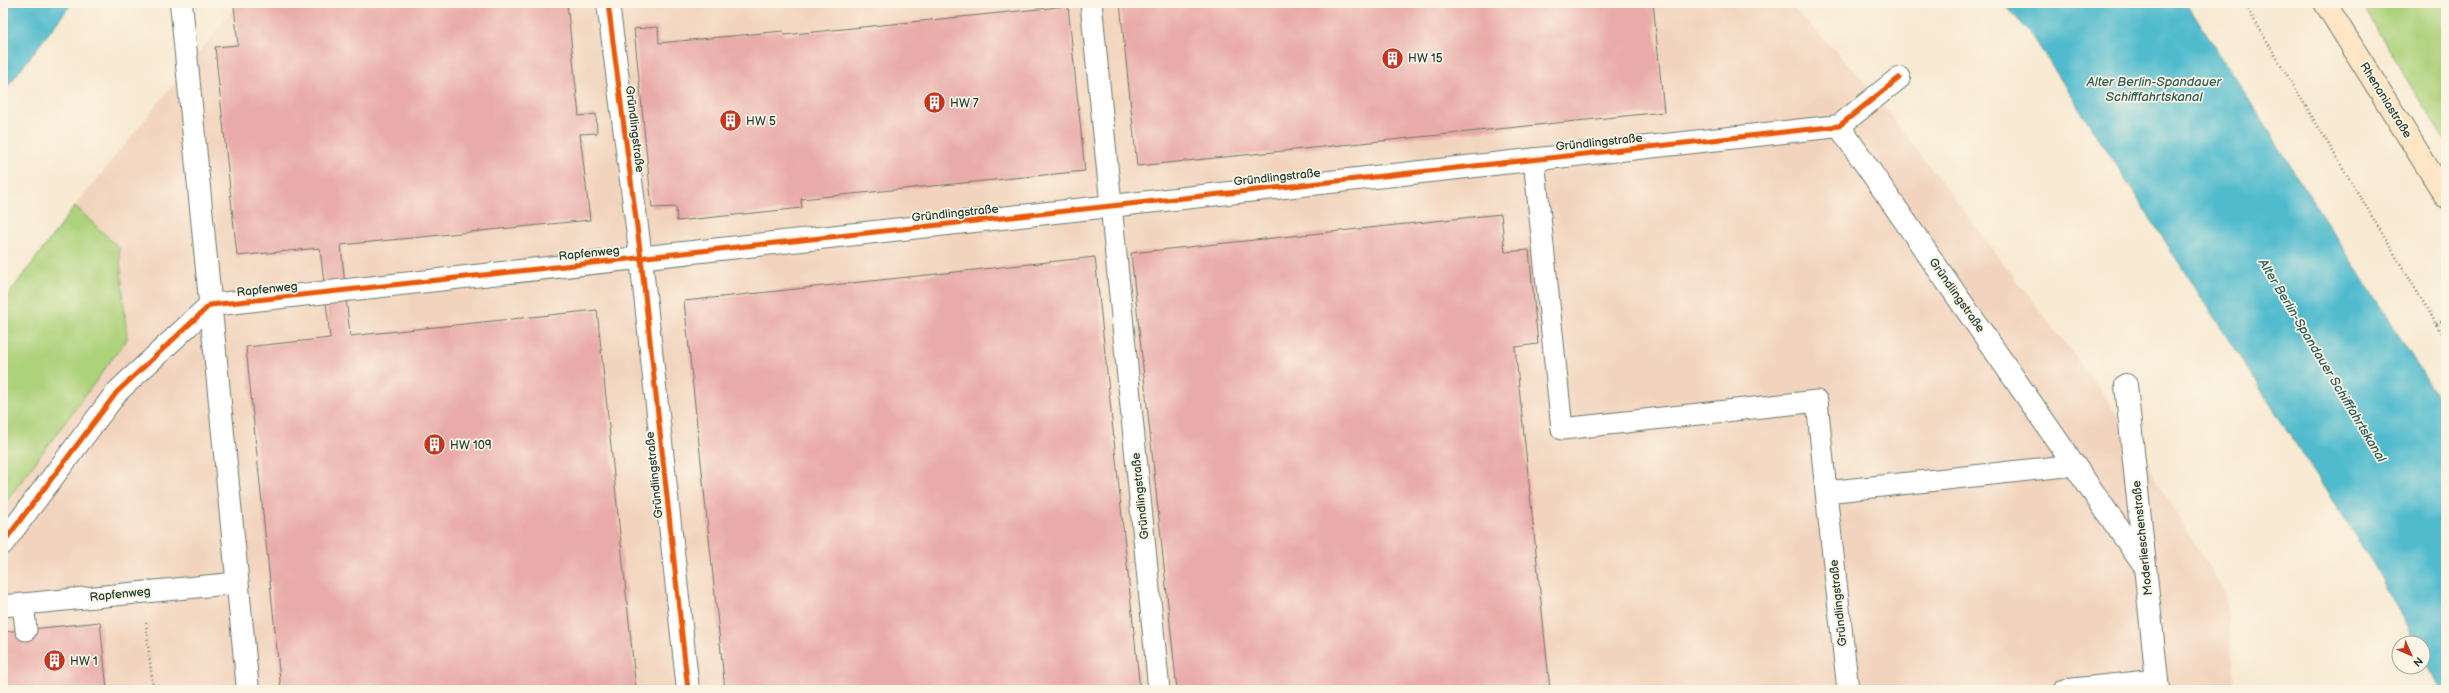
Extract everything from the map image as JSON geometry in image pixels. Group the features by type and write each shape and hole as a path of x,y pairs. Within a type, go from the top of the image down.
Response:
{"street":[{"path":"181,3 248,690"},
{"name":"Gründlingstraße","path":"608,3 641,258 688,690"},
{"name":"Rhenaniastraße","path":"2325,3 2446,197"},
{"path":"1839,126 1899,78"},
{"name":"Gründlingstraße","path":"641,258 1839,126 2145,567"},
{"name":"Rapfenweg","path":"210,305 641,258"},
{"path":"3,543 117,392 210,305"},
{"name":"Moderlieschenstraße","path":"2126,385 2158,685"}],"lane":[{"name":"Gründlingstraße","path":"1091,3 1159,690"},
{"name":"Gründlingstraße","path":"1534,159 1562,429 1817,401 1848,690"},
{"path":"1826,492 2075,465"},
{"name":"Rapfenweg","path":"13,605 237,583"},
{"path":"13,605 26,630"},
{"path":"2064,690 2158,685"}],"path":[{"path":"2244,3 2446,339"},
{"path":"2437,325 2446,318"},
{"path":"143,592 153,690"}],"shaded area":[{"path":"239,3 1789,3 1864,81 2103,393 2226,595 2235,690 3,690 3,302 75,206"}],"green space":[{"path":"2361,3 2446,3 2446,142"},
{"path":"75,206 119,248 127,339 3,506 3,302"}],"water":[{"path":"3,3 72,3 3,92"},
{"name":"Alter Berlin-Spandauer Schifffahrtskanal","path":"2003,3 2187,3 2446,410 2446,690 2441,690 2431,671 2431,635 2412,635 2374,565 2032,35"}],"building":[{"name":"HW 109","path":"261,3 567,3 579,116 596,114 597,133 580,134 590,220 341,245 350,336 597,310 636,690 281,690 246,347 330,338 320,248 237,256 215,47 238,45 234,6"},
{"name":"HW 15","path":"1120,3 1653,3 1664,112 1137,166"},
{"name":"HW 7","path":"1068,6 1085,171 801,199 802,208 677,221 676,207 652,208 634,29 658,27 659,43 783,31 784,35"},
{"path":"1501,214 1505,252 1529,250 1538,344 1515,347 1550,690 1177,690 1131,253"},
{"path":"1095,257 1140,690 725,690 684,301"},
{"name":"HW 1","path":"100,622 107,690 3,690 3,632"}],"cycle path":[{"path":"608,3 641,258 688,690"},
{"path":"3,543 117,392 210,305 1839,126 1899,78"}],"place":[{"name":"HW 15","path":"1392,58"},
{"name":"HW 7","path":"934,103"},
{"name":"HW 5","path":"730,121"},
{"name":"HW 109","path":"434,445"},
{"name":"HW 1","path":"54,661"}]}
